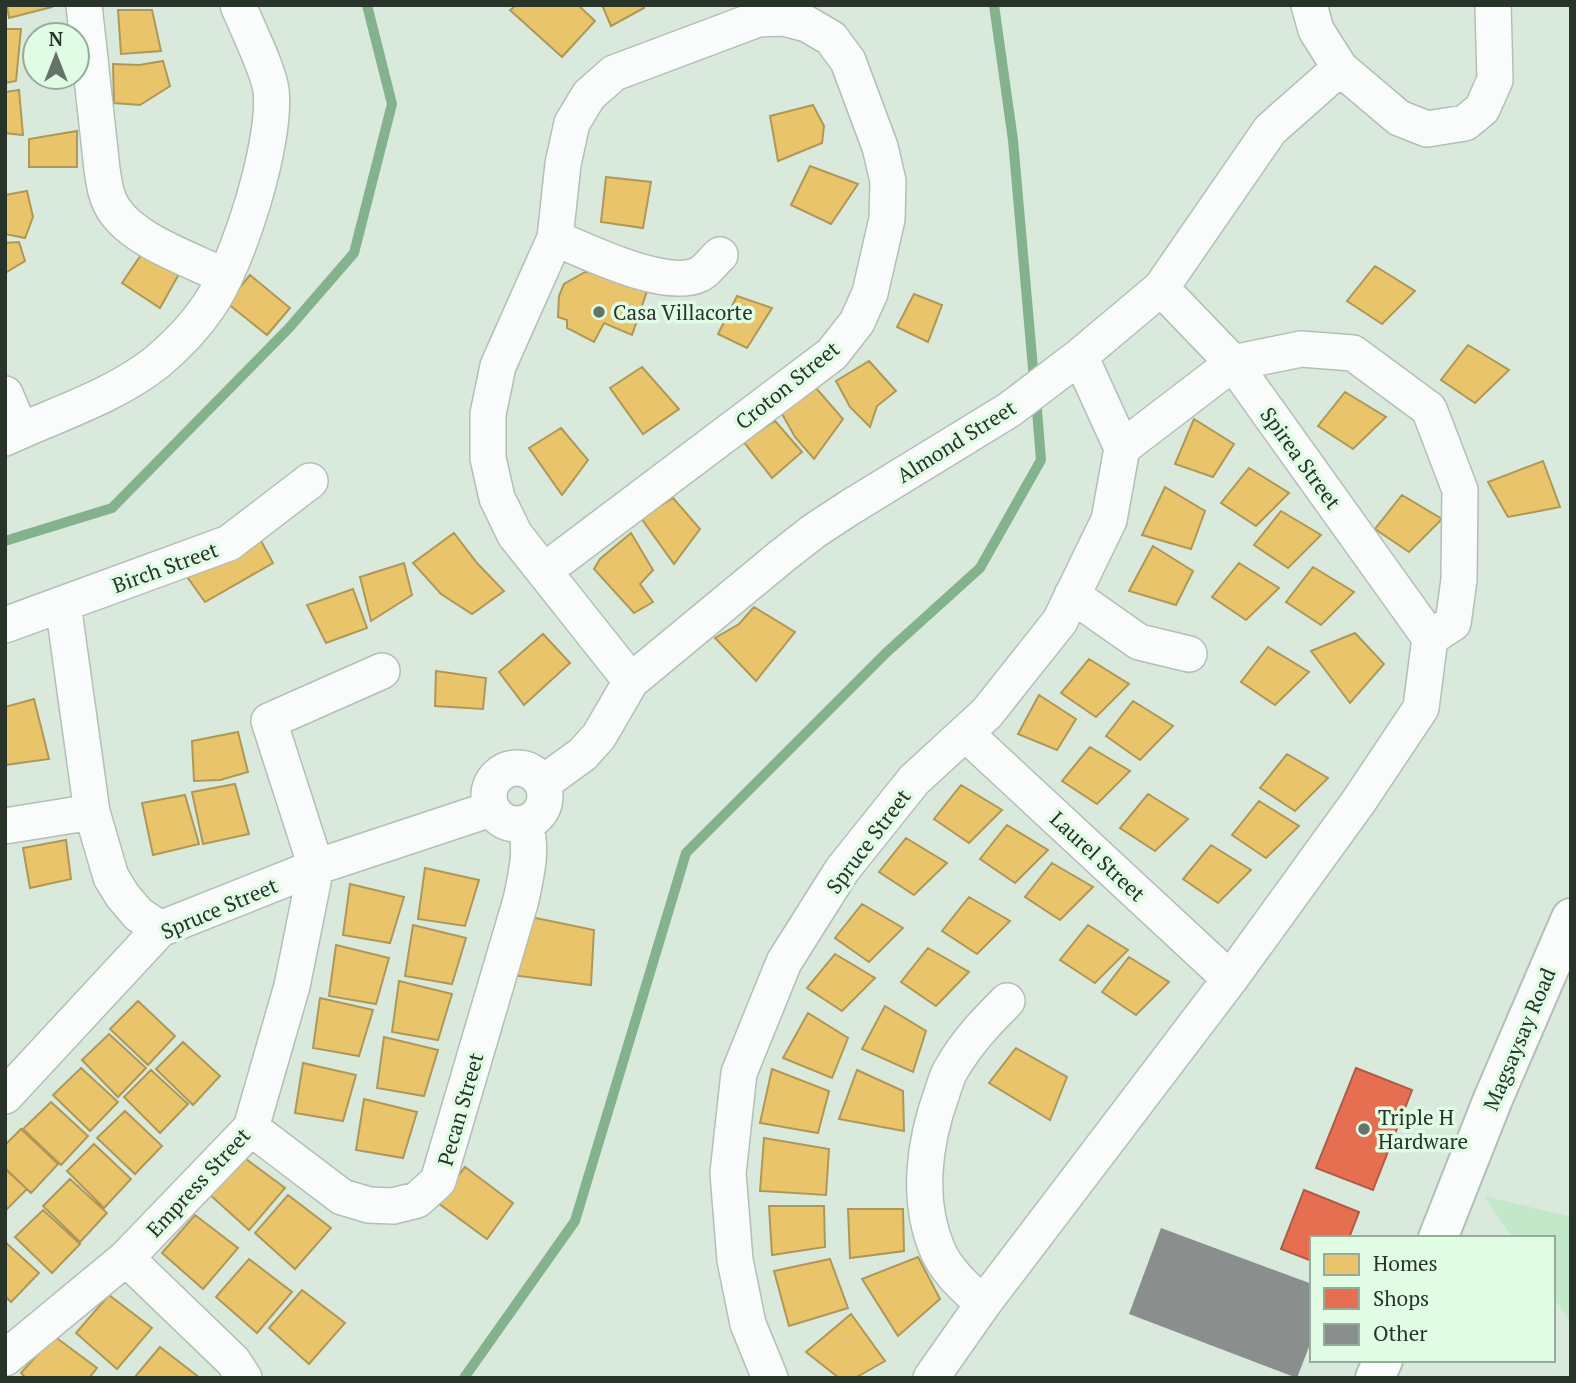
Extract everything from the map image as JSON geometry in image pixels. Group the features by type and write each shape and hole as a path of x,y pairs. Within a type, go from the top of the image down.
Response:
{"main road":[{"name":"Magsaysay Road","path":"1439,1236 1493,1099 1571,918"},
{"path":"1375,1378 1382,1362"}],"street":[{"path":"84,5 102,169 106,191 114,211 130,228 148,239 224,276"},
{"path":"5,394 13,435 124,386 158,361 187,333 209,305 250,212 271,121 271,88 238,5"},
{"path":"1308,5 1316,30 1340,68 1399,118 1427,129 1465,123 1482,109 1495,80 1493,5"},
{"name":"Croton Street","path":"544,571 832,354 857,321 870,293 887,219 888,181 880,147 848,61 831,38 807,24 784,18 758,19 614,73 589,95 572,123 563,163 555,238 498,366 488,414 488,458 497,498 515,535 631,681"},
{"name":"Almond Street","path":"543,783 583,754 599,736 631,681 814,531 1009,410 1161,288 1270,130 1340,68"},
{"path":"555,238 641,273 672,279 700,274 720,255"},
{"name":"Spirea Street","path":"1161,288 1233,363 1430,638"},
{"path":"931,1378 983,1304 1230,979 1359,801 1421,708 1430,638 1453,623 1459,580 1460,490 1429,409 1353,353 1301,349 1233,363 1122,448 1067,366"},
{"name":"Spruce Street","path":"770,1378 748,1324 735,1260 728,1173 739,1073 784,962 842,870 914,780 987,713 1060,621 1109,520 1122,448"},
{"name":"Birch Street","path":"5,625 229,543 310,481"},
{"path":"1072,594 1139,642 1189,654"},
{"path":"63,604 92,812 111,877 138,914 160,929"},
{"path":"316,867 269,721 382,671"},
{"name":"Laurel Street","path":"965,733 1230,979"},
{"path":"510,768 523,768 534,773 543,783 546,795 544,808 536,818 525,824 512,825 491,810 488,797 491,784 499,774 510,768"},
{"name":"Spruce Street","path":"5,1096 160,929 316,867 491,810"},
{"path":"5,826 92,812"},
{"name":"Pecan Street","path":"251,1128 341,1197 369,1205 393,1206 418,1200 438,1181 521,900 530,840 525,824"},
{"name":"Empress Street","path":"5,1357 126,1258 251,1128 292,986 316,867"},
{"path":"983,1304 958,1281 938,1252 927,1217 924,1173 932,1120 950,1070 977,1031 1007,1001"},
{"path":"126,1258 233,1361 244,1378"}],"green space":[{"path":"1484,1196 1571,1217 1571,1322 1555,1300 1555,1236 1512,1236"}],"building: Homes":[{"path":"7,5 52,5 52,7 9,18"},
{"path":"517,5 578,5 595,21 562,57 510,10"},
{"path":"602,5 643,5 644,8 611,26"},
{"path":"118,10 152,10 161,51 121,54"},
{"path":"5,29 21,29 16,81 5,83"},
{"path":"163,61 170,86 140,105 114,103 113,64 139,65"},
{"path":"19,90 23,135 5,133 5,92"},
{"path":"813,105 824,126 822,143 778,161 770,116"},
{"path":"77,131 77,167 29,167 29,139"},
{"path":"810,166 858,184 831,224 791,205"},
{"path":"606,177 651,182 643,228 601,222"},
{"path":"27,191 33,217 25,238 5,234 5,195"},
{"path":"19,242 25,261 5,273 5,243"},
{"path":"145,249 184,265 160,308 122,283"},
{"path":"1375,266 1415,291 1382,324 1347,301"},
{"name":"Casa Villacorte","path":"585,272 597,273 647,291 632,335 604,323 594,342 567,328 567,320 558,317 559,296 564,284"},
{"path":"250,275 290,308 267,335 227,303"},
{"path":"914,294 942,305 928,342 897,327"},
{"path":"737,296 772,308 747,348 718,334"},
{"path":"1468,345 1509,370 1475,403 1441,380"},
{"path":"869,361 896,391 877,406 870,427 850,407 836,381"},
{"path":"642,367 679,409 643,434 610,388"},
{"path":"816,388 843,419 814,459 795,437 781,412"},
{"path":"1345,392 1386,417 1353,449 1318,426"},
{"path":"1194,419 1234,444 1213,477 1175,464"},
{"path":"775,421 802,452 772,478 743,441"},
{"path":"561,428 588,460 562,495 529,448"},
{"path":"1543,461 1560,507 1508,517 1488,482"},
{"path":"1249,468 1289,493 1256,526 1221,503"},
{"path":"1165,487 1205,511 1191,549 1142,535"},
{"path":"1402,495 1442,519 1409,552 1375,529"},
{"path":"673,498 700,529 674,564 641,518"},
{"path":"1281,511 1321,535 1288,568 1254,545"},
{"path":"454,533 477,563 504,591 472,614 441,594 413,563"},
{"path":"631,533 653,570 640,584 653,602 634,613 594,569 600,559"},
{"path":"259,537 273,563 205,602 183,571"},
{"path":"1153,546 1193,571 1176,605 1129,591"},
{"path":"404,563 412,595 371,621 360,577"},
{"path":"1239,563 1279,588 1246,620 1212,597"},
{"path":"1313,567 1354,592 1321,625 1286,602"},
{"path":"353,589 367,628 326,643 307,605"},
{"path":"754,607 795,632 756,681 715,638 739,624"},
{"path":"1355,633 1384,664 1350,703 1311,651"},
{"path":"543,634 570,663 524,705 499,672"},
{"path":"1268,647 1309,672 1275,705 1241,682"},
{"path":"1089,659 1129,684 1096,717 1061,693"},
{"path":"436,671 486,678 483,709 435,706"},
{"path":"1039,695 1076,719 1057,750 1018,734"},
{"path":"34,699 49,759 5,765 5,707"},
{"path":"1133,701 1173,726 1140,760 1106,736"},
{"path":"238,732 248,772 220,780 194,781 192,741"},
{"path":"1090,747 1130,771 1097,804 1062,781"},
{"path":"1287,754 1328,778 1295,811 1260,788"},
{"path":"235,784 249,834 203,844 192,792"},
{"path":"961,785 1002,810 969,843 934,819"},
{"path":"1148,794 1188,819 1155,851 1120,828"},
{"path":"185,795 199,844 153,855 142,803"},
{"path":"1259,801 1299,826 1266,858 1232,835"},
{"path":"1007,825 1048,850 1015,883 980,859"},
{"path":"906,838 947,863 914,895 879,872"},
{"path":"66,840 71,879 30,888 23,848"},
{"path":"1211,845 1251,870 1218,903 1183,879"},
{"path":"1052,863 1093,887 1060,920 1025,897"},
{"path":"425,868 479,880 465,926 418,919"},
{"path":"350,884 404,897 390,943 343,935"},
{"path":"969,897 1010,921 977,954 942,931"},
{"path":"862,904 903,928 869,962 835,938"},
{"path":"526,916 594,930 591,985 511,975"},
{"path":"413,925 466,938 452,984 405,976"},
{"path":"1088,925 1128,950 1095,983 1060,960"},
{"path":"336,945 389,958 376,1004 329,996"},
{"path":"928,948 969,972 936,1006 901,982"},
{"path":"835,954 875,978 842,1011 807,988"},
{"path":"1129,957 1169,982 1136,1015 1102,992"},
{"path":"399,981 452,994 438,1040 392,1032"},
{"path":"320,998 373,1010 359,1056 313,1048"},
{"path":"138,1001 175,1036 148,1065 110,1029"},
{"path":"885,1006 926,1031 913,1072 862,1049"},
{"path":"808,1013 848,1038 832,1078 783,1058"},
{"path":"109,1034 146,1068 118,1097 82,1060"},
{"path":"384,1037 438,1050 424,1096 377,1088"},
{"path":"183,1042 220,1076 193,1105 156,1069"},
{"path":"1016,1048 1067,1077 1050,1120 989,1083"},
{"path":"303,1063 356,1075 343,1121 295,1113"},
{"path":"81,1068 118,1102 90,1131 53,1095"},
{"path":"772,1069 829,1091 818,1133 760,1123"},
{"path":"151,1070 188,1104 160,1133 124,1097"},
{"path":"857,1070 903,1091 904,1131 839,1119"},
{"path":"364,1099 417,1112 403,1158 356,1150"},
{"path":"51,1102 88,1136 61,1165 23,1129"},
{"path":"125,1111 162,1146 135,1174 97,1138"},
{"path":"21,1129 58,1164 31,1193 5,1168 5,1145"},
{"path":"764,1138 829,1149 826,1195 760,1191"},
{"path":"94,1144 131,1179 104,1208 67,1171"},
{"path":"242,1156 285,1188 249,1230 209,1194"},
{"path":"465,1167 513,1203 487,1239 438,1203"},
{"path":"5,1169 27,1189 5,1211"},
{"path":"70,1179 107,1213 80,1242 43,1206"},
{"path":"288,1195 331,1228 295,1269 255,1233"},
{"path":"769,1206 824,1206 825,1247 772,1255"},
{"path":"848,1209 903,1209 904,1251 850,1258"},
{"path":"43,1210 80,1244 52,1273 15,1237"},
{"path":"195,1215 238,1248 203,1289 162,1253"},
{"path":"5,1242 39,1273 11,1302 5,1296"},
{"path":"918,1257 940,1299 898,1336 862,1279"},
{"path":"249,1259 292,1292 257,1333 216,1297"},
{"path":"830,1259 848,1308 789,1326 774,1271"},
{"path":"302,1290 345,1323 309,1364 269,1328"},
{"path":"109,1295 152,1328 117,1369 76,1333"},
{"path":"851,1314 885,1361 855,1378 839,1378 806,1352"},
{"path":"54,1336 97,1368 89,1378 26,1378 21,1373"},
{"path":"160,1347 200,1378 134,1378"}],"building: Shops":[{"name":"Triple H Hardware","path":"1356,1068 1412,1090 1373,1190 1316,1168"},
{"path":"1304,1190 1359,1212 1350,1236 1310,1236 1310,1260 1281,1249"}],"building: Other":[{"path":"1161,1228 1310,1283 1310,1344 1297,1378 1129,1314"}],"waterway":[{"path":"5,541 112,508 289,328 354,253 392,104 367,5"},
{"path":"994,5 1013,140 1034,380"},
{"path":"464,1378 575,1221 686,853 887,652 980,568 1041,460 1036,398"}],"place":[{"name":"Casa Villacorte","path":"599,312"},
{"name":"Triple H Hardware","path":"1364,1129"}]}
